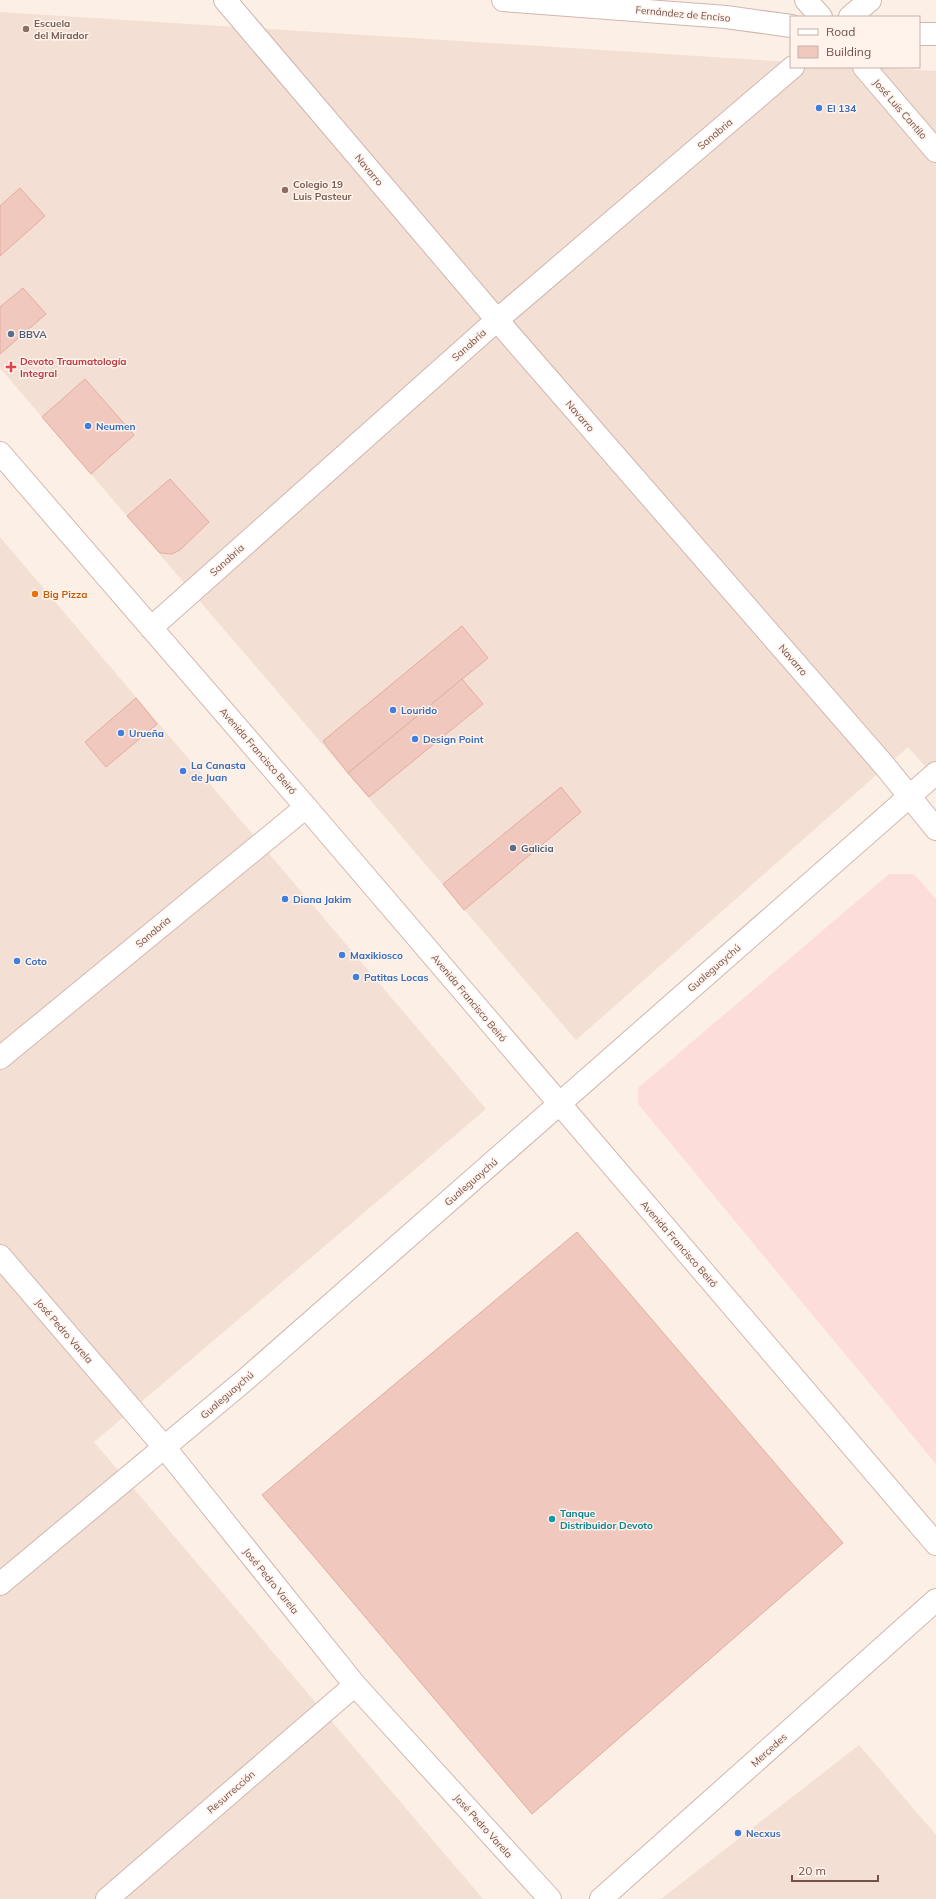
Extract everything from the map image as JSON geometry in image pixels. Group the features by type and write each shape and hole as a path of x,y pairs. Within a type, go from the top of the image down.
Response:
{"street":[{"name":"Navarro","path":"225,0 497,320 874,752 936,830"},
{"name":"Fernández de Enciso","path":"502,0 726,17 790,26"},
{"path":"806,0 820,16"},
{"path":"851,16 870,0"},
{"path":"920,34 936,34"},
{"name":"Sanabria","path":"151,628 497,320 792,68"},
{"name":"José Luis Cantilo","path":"865,68 936,151"},
{"name":"Avenida Francisco Beiró","path":"0,453 306,806 559,1105 936,1544"},
{"name":"Gualeguaychú","path":"0,1584 165,1448 559,1105 936,773"},
{"name":"Sanabria","path":"0,1058 306,806"},
{"name":"José Pedro Varela","path":"0,1256 165,1448 355,1685 550,1899"},
{"name":"Mercedes","path":"601,1899 936,1600"},
{"name":"Resurrección","path":"107,1899 355,1685"}],"shaded area":[{"path":"0,12 790,62 790,68 884,68 936,71 936,779 908,747 576,1040 0,368"},
{"path":"0,537 486,1109 94,1442 483,1899 0,1899"},
{"path":"889,874 914,874 936,899 936,1464 638,1104 638,1088"},
{"path":"859,1745 936,1835 936,1899 661,1899"}],"building":[{"path":"20,188 45,216 0,256 0,206"},
{"name":"BBVA","path":"23,288 46,314 0,354 0,307"},
{"name":"Neumen","path":"85,379 134,435 91,474 42,417"},
{"path":"170,479 209,522 180,550 172,554 160,553 127,516"},
{"name":"Lourido","path":"462,626 488,658 348,773 323,741"},
{"name":"Design Point","path":"462,679 483,704 369,797 348,773"},
{"name":"Urueña","path":"136,698 157,724 106,767 85,742"},
{"name":"Galicia","path":"561,787 581,812 464,910 443,884"},
{"name":"Tanque Distribuidor Devoto","path":"577,1232 843,1543 532,1814 262,1495"}],"place":[{"name":"Escuela del Mirador","path":"26,29"},
{"name":"El 134","path":"819,108"},
{"name":"Colegio 19 Luis Pasteur","path":"285,190"},
{"name":"BBVA","path":"11,334"},
{"name":"Devoto Traumatología Integral","path":"11,367"},
{"name":"Neumen","path":"88,426"},
{"name":"Big Pizza","path":"35,594"},
{"name":"Lourido","path":"393,710"},
{"name":"Urueña","path":"121,733"},
{"name":"Design Point","path":"415,739"},
{"name":"La Canasta de Juan","path":"183,771"},
{"name":"Galicia","path":"513,848"},
{"name":"Diana Jakim","path":"285,899"},
{"name":"Maxikiosco","path":"342,955"},
{"name":"Coto","path":"17,961"},
{"name":"Patitas Locas","path":"356,977"},
{"name":"Tanque Distribuidor Devoto","path":"552,1519"},
{"name":"Necxus","path":"738,1833"}]}
